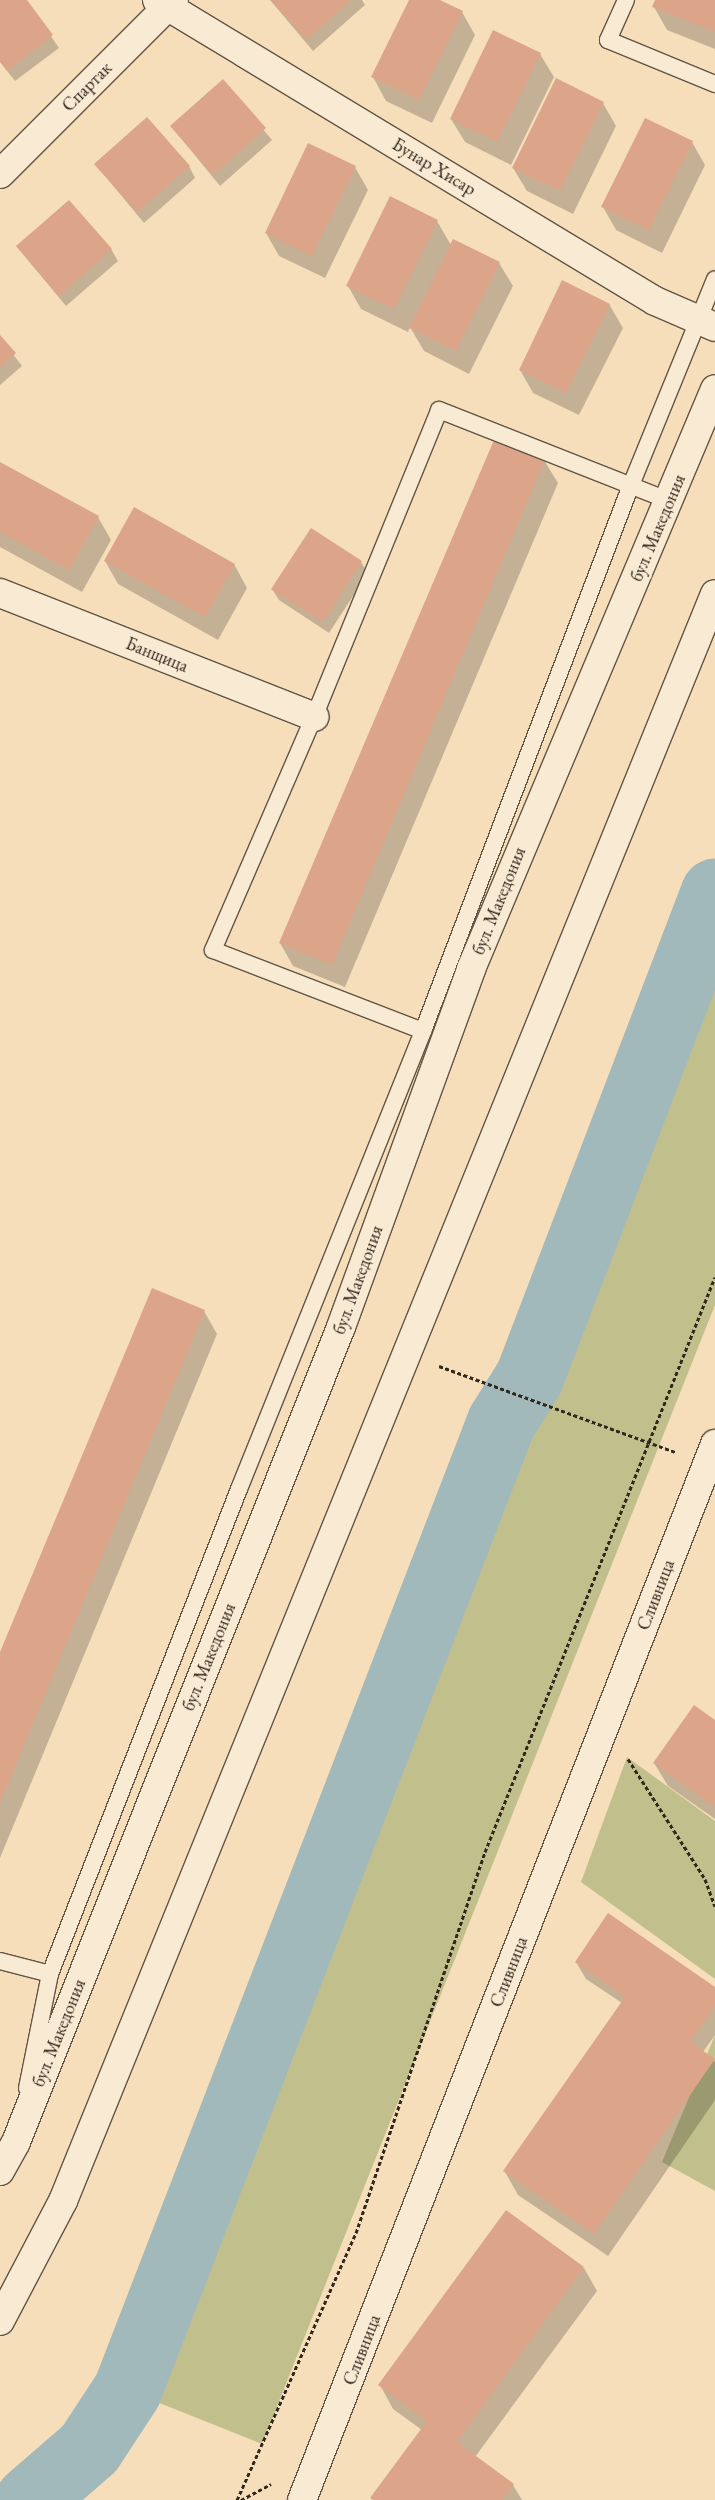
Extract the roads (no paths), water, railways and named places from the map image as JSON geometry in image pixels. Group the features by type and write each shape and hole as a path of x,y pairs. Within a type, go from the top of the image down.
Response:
{"street":[{"name":"Спартак","path":"0,174 166,2"},
{"name":"Бунар Хисар","path":"166,2 655,301 706,324"},
{"name":"бул. Македония","path":"0,2171 16,2142 341,1327 471,969 670,502 715,389"},
{"name":"Банщица","path":"0,593 314,717"},
{"path":"0,2321 63,2200 715,594"},
{"name":"Сливница","path":"302,2500 711,1453"}],"lane":[{"path":"626,0 608,40 715,84"},
{"path":"16,2142 50,1974 235,1498 422,1032 630,485 706,324 715,279"},
{"path":"422,1032 213,950 314,717 439,410 670,502"},
{"path":"0,1961 50,1974"}],"waterway":[{"path":"29,2500 89,2448 127,2390 501,1422 529,1377 715,892"}]}
